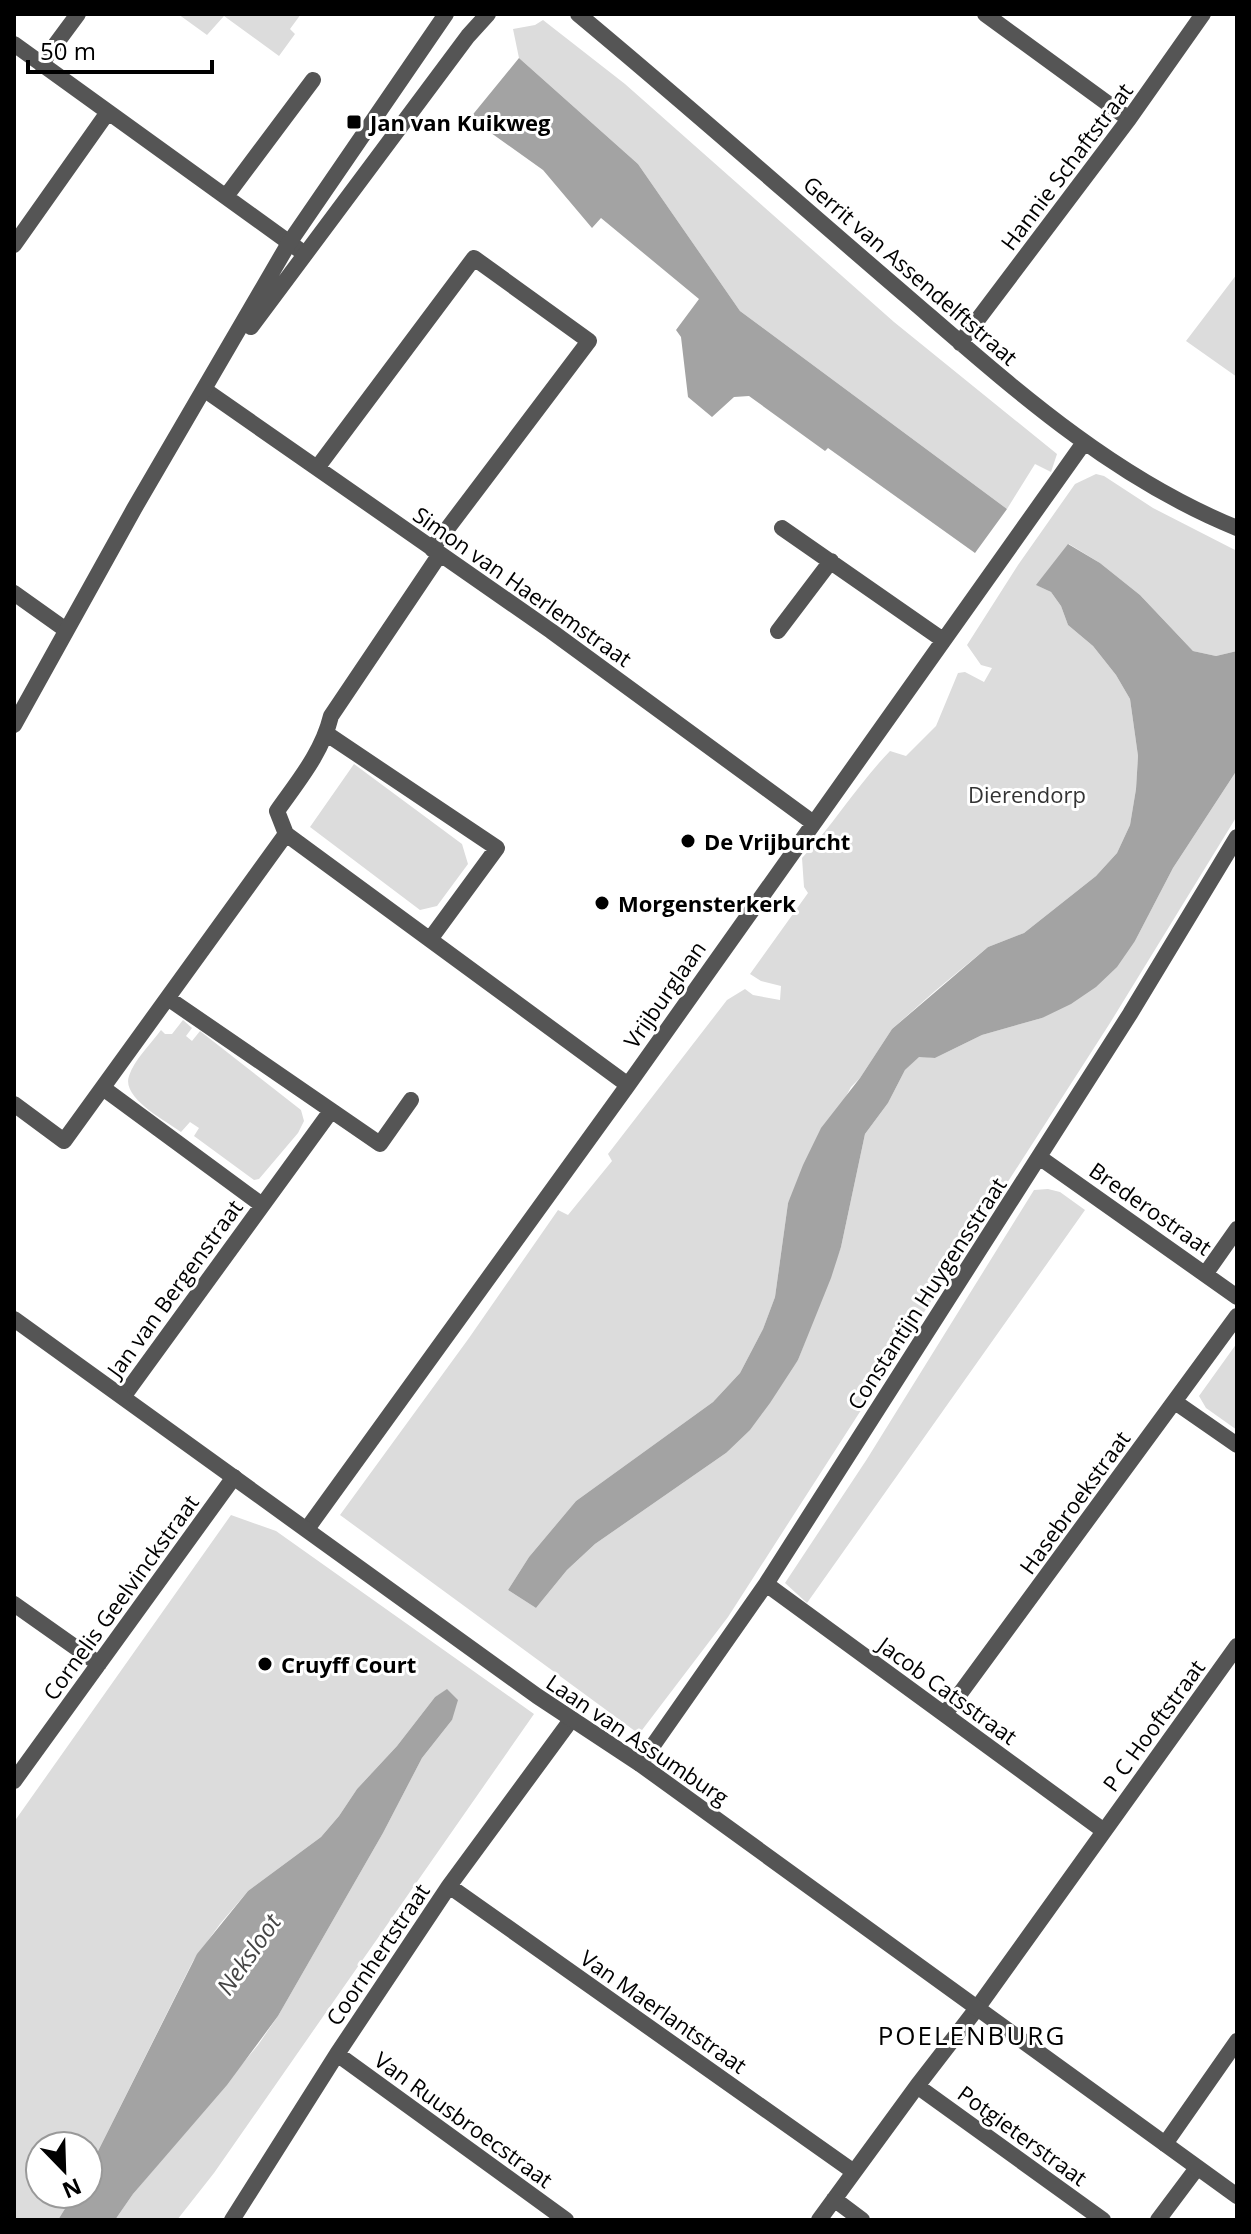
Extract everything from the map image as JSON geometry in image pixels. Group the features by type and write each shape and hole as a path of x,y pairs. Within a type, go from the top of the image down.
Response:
{"street":[{"path":"41,64 78,14"},
{"path":"14,725 134,509 289,243 446,14"},
{"path":"205,390 468,36 488,14"},
{"name":"Gerrit van Assendelftstraat","path":"578,14 691,107 960,343 1083,444 1193,510 1237,528"},
{"path":"985,14 1129,119"},
{"name":"Hannie Schaftstraat","path":"960,343 1129,119 1203,14"},
{"path":"14,44 305,254"},
{"path":"227,195 313,80"},
{"path":"14,245 108,112"},
{"path":"317,468 474,258 589,341 436,552 331,716 327,734 316,756 277,811 286,834 628,1085"},
{"name":"Simon van Haerlemstraat","path":"205,390 812,822"},
{"name":"Vrijburglaan","path":"307,1529 628,1085 1083,444"},
{"path":"782,528 943,640"},
{"path":"778,631 831,561"},
{"path":"14,593 66,630"},
{"path":"327,734 497,848 431,938"},
{"path":"14,1104 64,1141 286,834"},
{"name":"Constantijn Huygensstraat","path":"640,1764 766,1584 1130,1014 1237,837"},
{"path":"169,999 380,1144 411,1100"},
{"name":"Jan van Bergenstraat","path":"103,1088 262,1205"},
{"name":"Jan van Bergenstraat","path":"123,1397 331,1111"},
{"name":"Brederostraat","path":"1039,1157 1237,1297"},
{"path":"1206,1273 1237,1229"},
{"name":"Hasebroekstraat","path":"945,1714 1237,1316"},
{"name":"Laan van Assumburg","path":"14,1319 571,1720 640,1764 1237,2196"},
{"path":"1175,1402 1237,1445"},
{"name":"Cornelis Geelvinckstraat","path":"14,1781 234,1477"},
{"name":"Jacob Catsstraat","path":"766,1584 1104,1831"},
{"path":"14,1604 99,1664"},
{"name":"P C Hooftstraat","path":"978,2007 1237,1646"},
{"name":"Coornhertstraat","path":"232,2220 449,1886 571,1720"},
{"name":"Van Maerlantstraat","path":"449,1886 854,2172"},
{"path":"819,2220 978,2007"},
{"path":"1165,2144 1237,2041"},
{"name":"Van Ruusbroecstraat","path":"337,2054 566,2220"},
{"name":"Potgieterstraat","path":"917,2086 1103,2220"},
{"path":"1158,2220 1197,2168"},
{"path":"834,2199 862,2220"}],"green space":[{"path":"178,14 301,14 290,29 295,34 279,56 224,16 207,35"},
{"path":"543,20 625,84 894,322 1057,454 1051,472 1035,464 1007,509 740,311 638,164 519,58 513,29 535,25"},
{"path":"1237,274 1237,377 1186,341"},
{"name":"Dierendorp","path":"1096,474 1153,508 1237,551 1237,651 1216,656 1193,651 1140,595 1100,563 1069,544 1037,585 1051,592 1061,606 1068,625 1093,646 1130,699 1138,756 1136,789 1130,825 1117,853 1096,876 1024,933 988,947 892,1029 851,1087 788,1203 775,1297 763,1329 740,1373 713,1402 576,1501 529,1557 508,1590 536,1608 567,1570 595,1544 726,1453 798,1360 841,1247 865,1134 888,1103 905,1070 919,1056 935,1058 982,1035 1042,1018 1135,941 1173,868 1237,770 1237,816 1110,1023 728,1617 639,1734 340,1515 558,1210 568,1215 612,1161 608,1154 727,1000 745,989 753,995 780,1000 781,986 761,981 750,974 808,893 804,887 802,858 890,751 906,756 936,726 958,673 965,672 984,682 992,668 981,665 967,645 1075,484"},
{"path":"354,764 462,844 468,864 437,906 420,910 310,827"},
{"path":"183,1020 192,1028 186,1036 192,1041 200,1031 301,1110 304,1121 298,1133 259,1179 254,1180 194,1136 199,1128 190,1122 181,1132 146,1108 128,1084 131,1070 161,1030 172,1034"},
{"path":"1034,1190 1060,1192 1085,1210 807,1603 785,1583 867,1459"},
{"path":"1237,1343 1237,1430 1206,1408 1199,1396"},
{"path":"231,1515 276,1531 534,1714 214,2173 177,2220 115,2220 133,2194 258,2045 278,2016 383,1833 422,1758 452,1720 447,1690 435,1697 321,1837 248,1891 220,1924 193,1961 104,2139 104,2130 24,2130 24,2210 64,2210 58,2220 14,2220 14,1822"}],"water":[{"path":"519,58 638,164 740,311 1007,509 975,553 749,396 734,397 712,417 688,397 681,337 676,330 699,299 601,218 592,228 543,170 470,118"},
{"path":"1068,544 1100,563 1140,595 1193,651 1216,656 1237,651 1237,770 1173,868 1135,941 1117,967 1096,987 1042,1018 982,1035 935,1058 919,1057 905,1070 888,1103 865,1134 841,1247 831,1278 798,1360 770,1403 750,1430 726,1453 595,1544 567,1570 536,1608 508,1590 529,1557 576,1501 713,1402 740,1373 763,1329 775,1297 788,1203 803,1165 821,1128 860,1078 892,1029 988,947 1024,933 1096,876 1117,853 1130,825 1136,789 1138,756 1130,699 1093,646 1068,625 1061,606 1051,592 1036,585"},
{"name":"Neksloot","path":"447,1689 458,1700 452,1720 422,1758 383,1833 278,2016 227,2085 133,2194 115,2220 58,2220 64,2210 104,2210 104,2139 197,1954 248,1891 321,1837 435,1697"}],"place":[{"name":"Jan van Kuikweg","path":"354,122"},
{"name":"De Vrijburcht","path":"688,841"},
{"name":"Morgensterkerk","path":"602,903"},
{"name":"Cruyff Court","path":"265,1664"}],"district":[{"name":"POELENBURG","path":"972,2035"}]}
